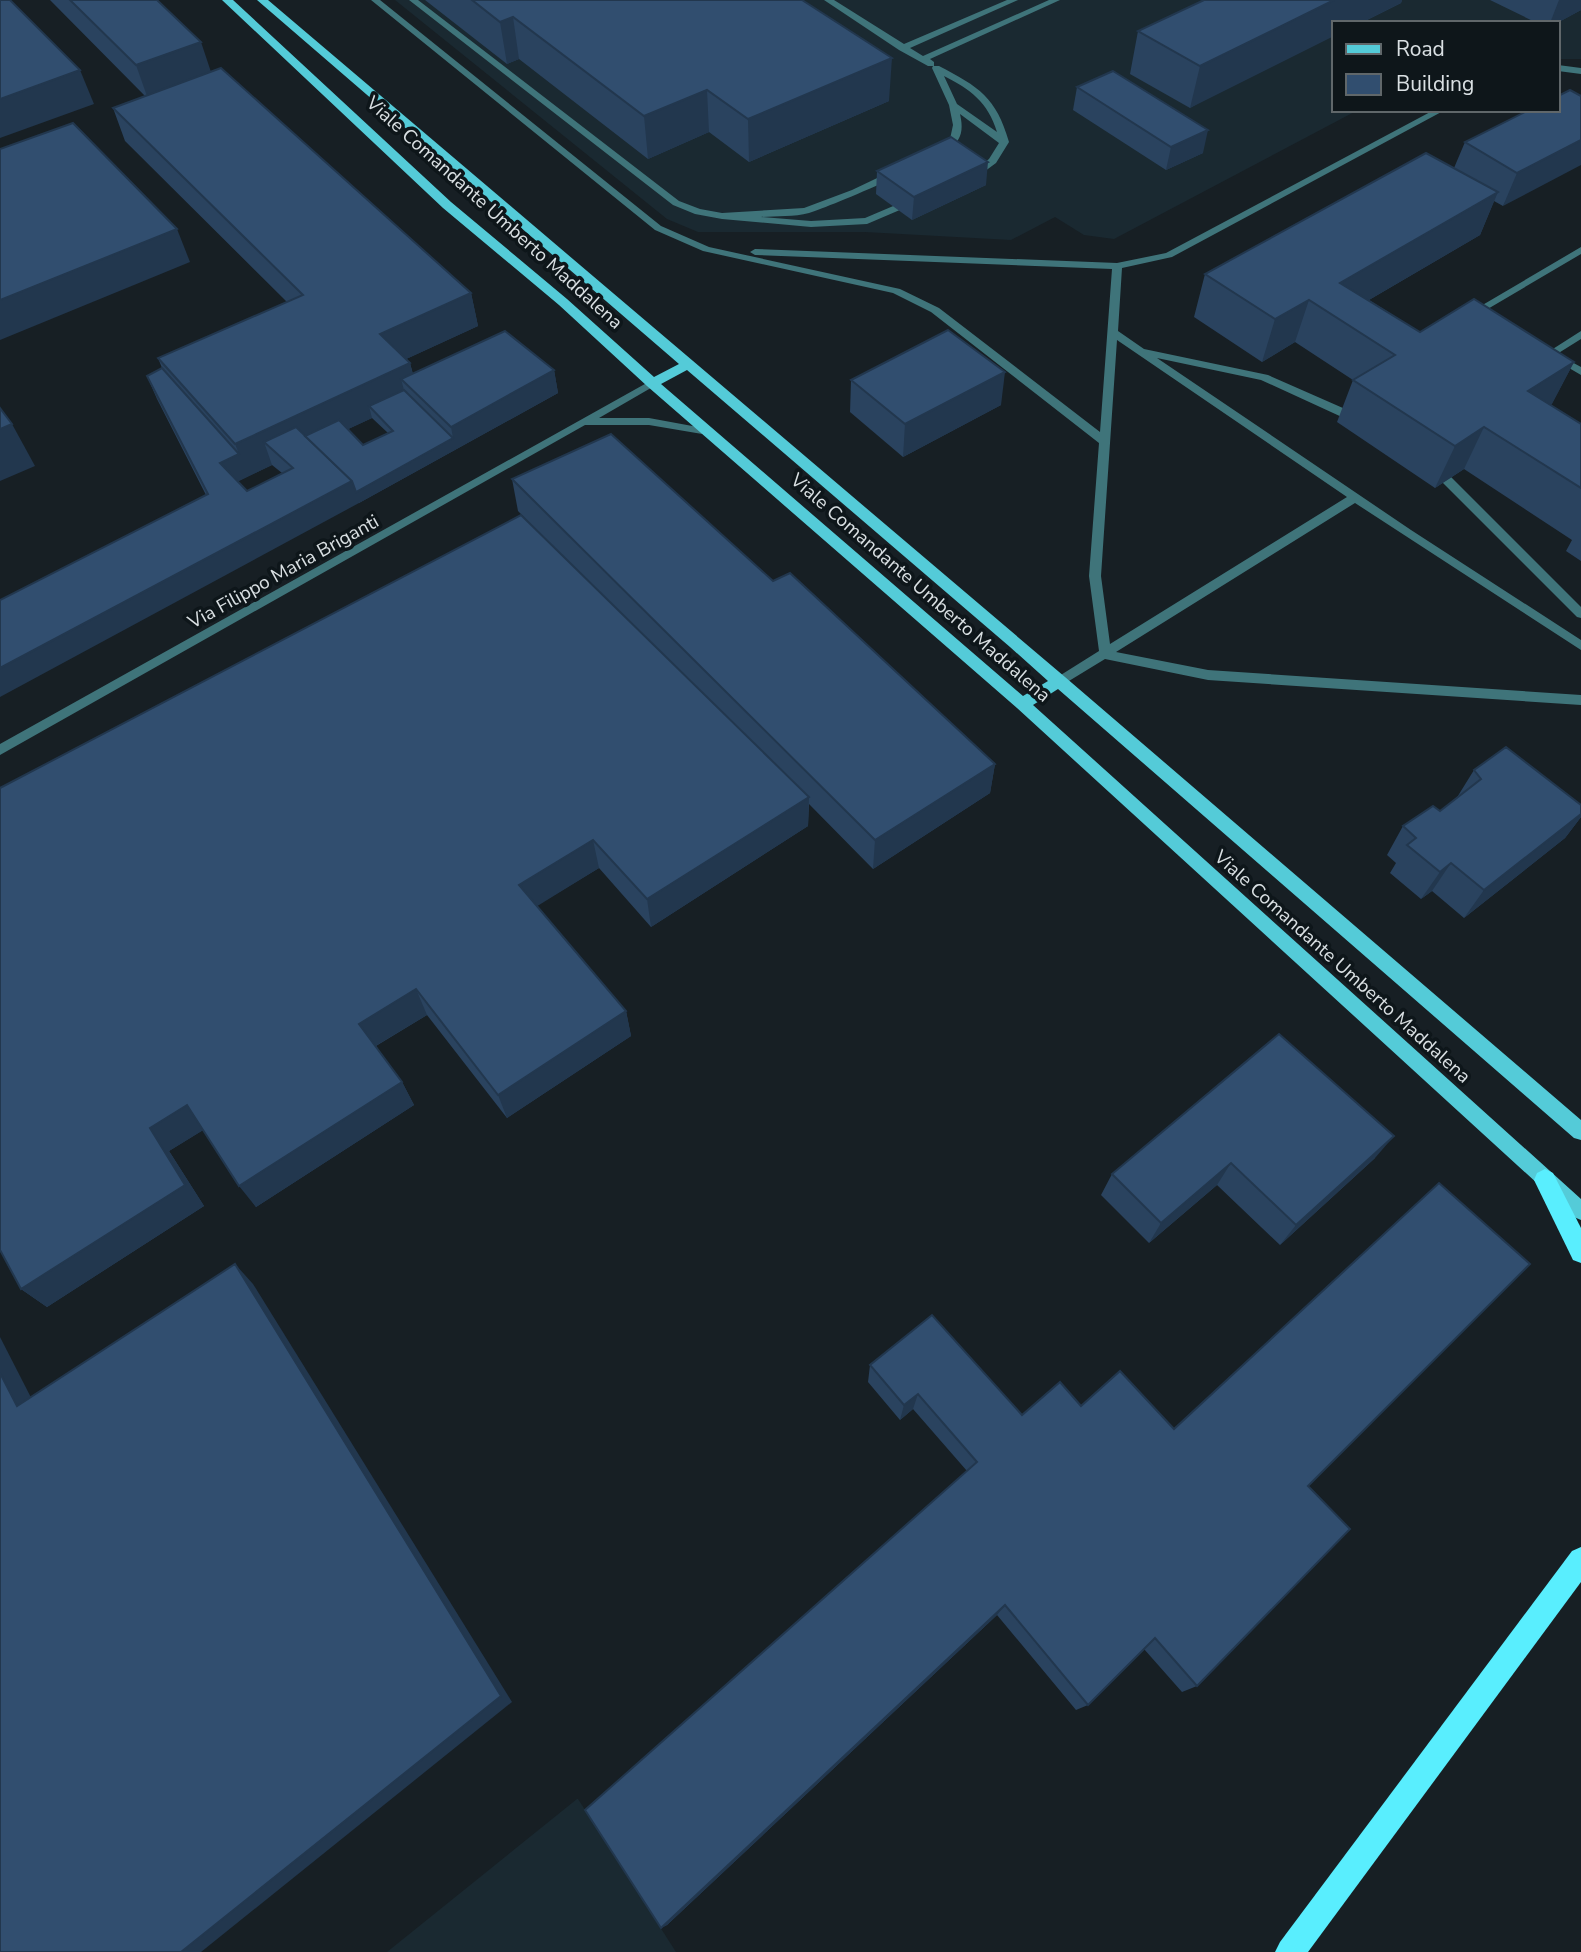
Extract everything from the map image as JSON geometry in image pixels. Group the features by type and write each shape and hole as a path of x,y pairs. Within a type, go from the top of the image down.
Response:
{"highway":[{"path":"1545,1180 1581,1252"},
{"path":"1290,1952 1581,1560"}],"main road":[{"name":"Viale Comandante Umberto Maddalena","path":"228,0 447,205 563,302 652,383 1023,704 1581,1212"},
{"name":"Viale Comandante Umberto Maddalena","path":"262,0 1060,681 1581,1132"},
{"path":"652,383 689,364"},
{"path":"1023,704 1060,681"}],"street":[{"path":"375,0 659,228 681,240 722,252 835,276 906,296 935,310 1105,442"},
{"path":"412,0 676,203 698,212 811,224 867,221 974,175 993,161 1004,142 993,106 975,88 902,48 828,0"},
{"path":"902,48 1014,0"},
{"path":"923,60 1056,0"},
{"path":"805,211 855,192 937,153 954,140 958,125 953,105 936,68"},
{"path":"1560,68 1581,71"},
{"path":"953,105 1004,142"},
{"path":"722,252 841,253 1117,266 1168,255 1437,112"},
{"path":"722,216 805,211 867,221"},
{"path":"1503,325 1479,310 1581,250"},
{"path":"1105,654 1096,576 1117,266"},
{"path":"1112,332 1354,498 1581,646"},
{"path":"1550,354 1581,334"},
{"path":"1538,346 1581,372"},
{"path":"1137,350 1264,377 1348,415"},
{"name":"Via Filippo Maria Briganti","path":"0,750 652,383"},
{"name":"Via Filippo Maria Briganti","path":"582,422 630,418 710,433"},
{"path":"1447,479 1581,614"},
{"path":"1060,681 1354,498"},
{"path":"1105,654 1208,675 1581,700"}],"shaded area":[{"path":"395,0 1581,0 1581,59 1560,59 1560,21 1332,21 1332,112 1354,112 1114,239 1084,235 1055,217 1011,240 865,232 698,232 667,219"},
{"path":"577,1799 676,1952 387,1952"}],"building":[{"path":"0,0 10,0 80,70 0,99"},
{"path":"70,0 157,0 201,42 136,65"},
{"path":"472,0 802,0 892,58 748,119 707,90 644,116 513,17 500,22"},
{"path":"1204,0 1334,0 1200,66 1138,31"},
{"path":"221,68 471,293 380,334 410,363 235,444 158,358 303,295 113,108"},
{"path":"1113,71 1208,130 1171,147 1077,87"},
{"path":"1570,90 1581,96 1581,140 1517,173 1465,142 1525,112 1560,112 1560,95"},
{"path":"73,123 177,229 0,300 0,149"},
{"path":"951,137 988,162 914,197 877,171"},
{"path":"1426,153 1498,192 1340,283 1420,332 1474,299 1574,362 1528,391 1581,424 1581,488 1484,427 1455,446 1353,380 1395,355 1309,300 1275,319 1205,274"},
{"path":"948,330 1005,372 905,424 851,380"},
{"path":"505,331 554,370 451,427 401,379"},
{"path":"162,368 239,454 220,463 247,491 293,468 264,442 296,427 352,481 0,668 0,600 208,494 147,376"},
{"path":"404,390 453,438 356,492 352,481 305,436 339,420 363,445 393,431 369,406"},
{"path":"0,408 12,424 0,429"},
{"path":"611,434 773,581 790,573 995,764 875,840 512,479"},
{"path":"521,515 809,797 647,899 593,840 519,885 626,1011 498,1095 416,989 359,1024 402,1082 239,1186 187,1105 150,1128 185,1185 21,1289 0,1250 0,788"},
{"path":"1506,747 1581,805 1581,814 1484,890 1451,863 1440,872 1407,845 1416,838 1403,826 1433,806 1440,811 1481,779 1474,770"},
{"path":"1279,1034 1394,1136 1296,1225 1231,1163 1161,1223 1112,1174"},
{"path":"1439,1183 1530,1264 1308,1486 1350,1529 1197,1686 1155,1638 1088,1705 1005,1605 661,1928 585,1810 977,1462 918,1394 904,1405 870,1365 932,1315 1022,1415 1060,1382 1081,1406 1120,1371 1174,1429"},
{"path":"235,1264 501,1696 181,1952 0,1952 0,1373 17,1406"}]}
